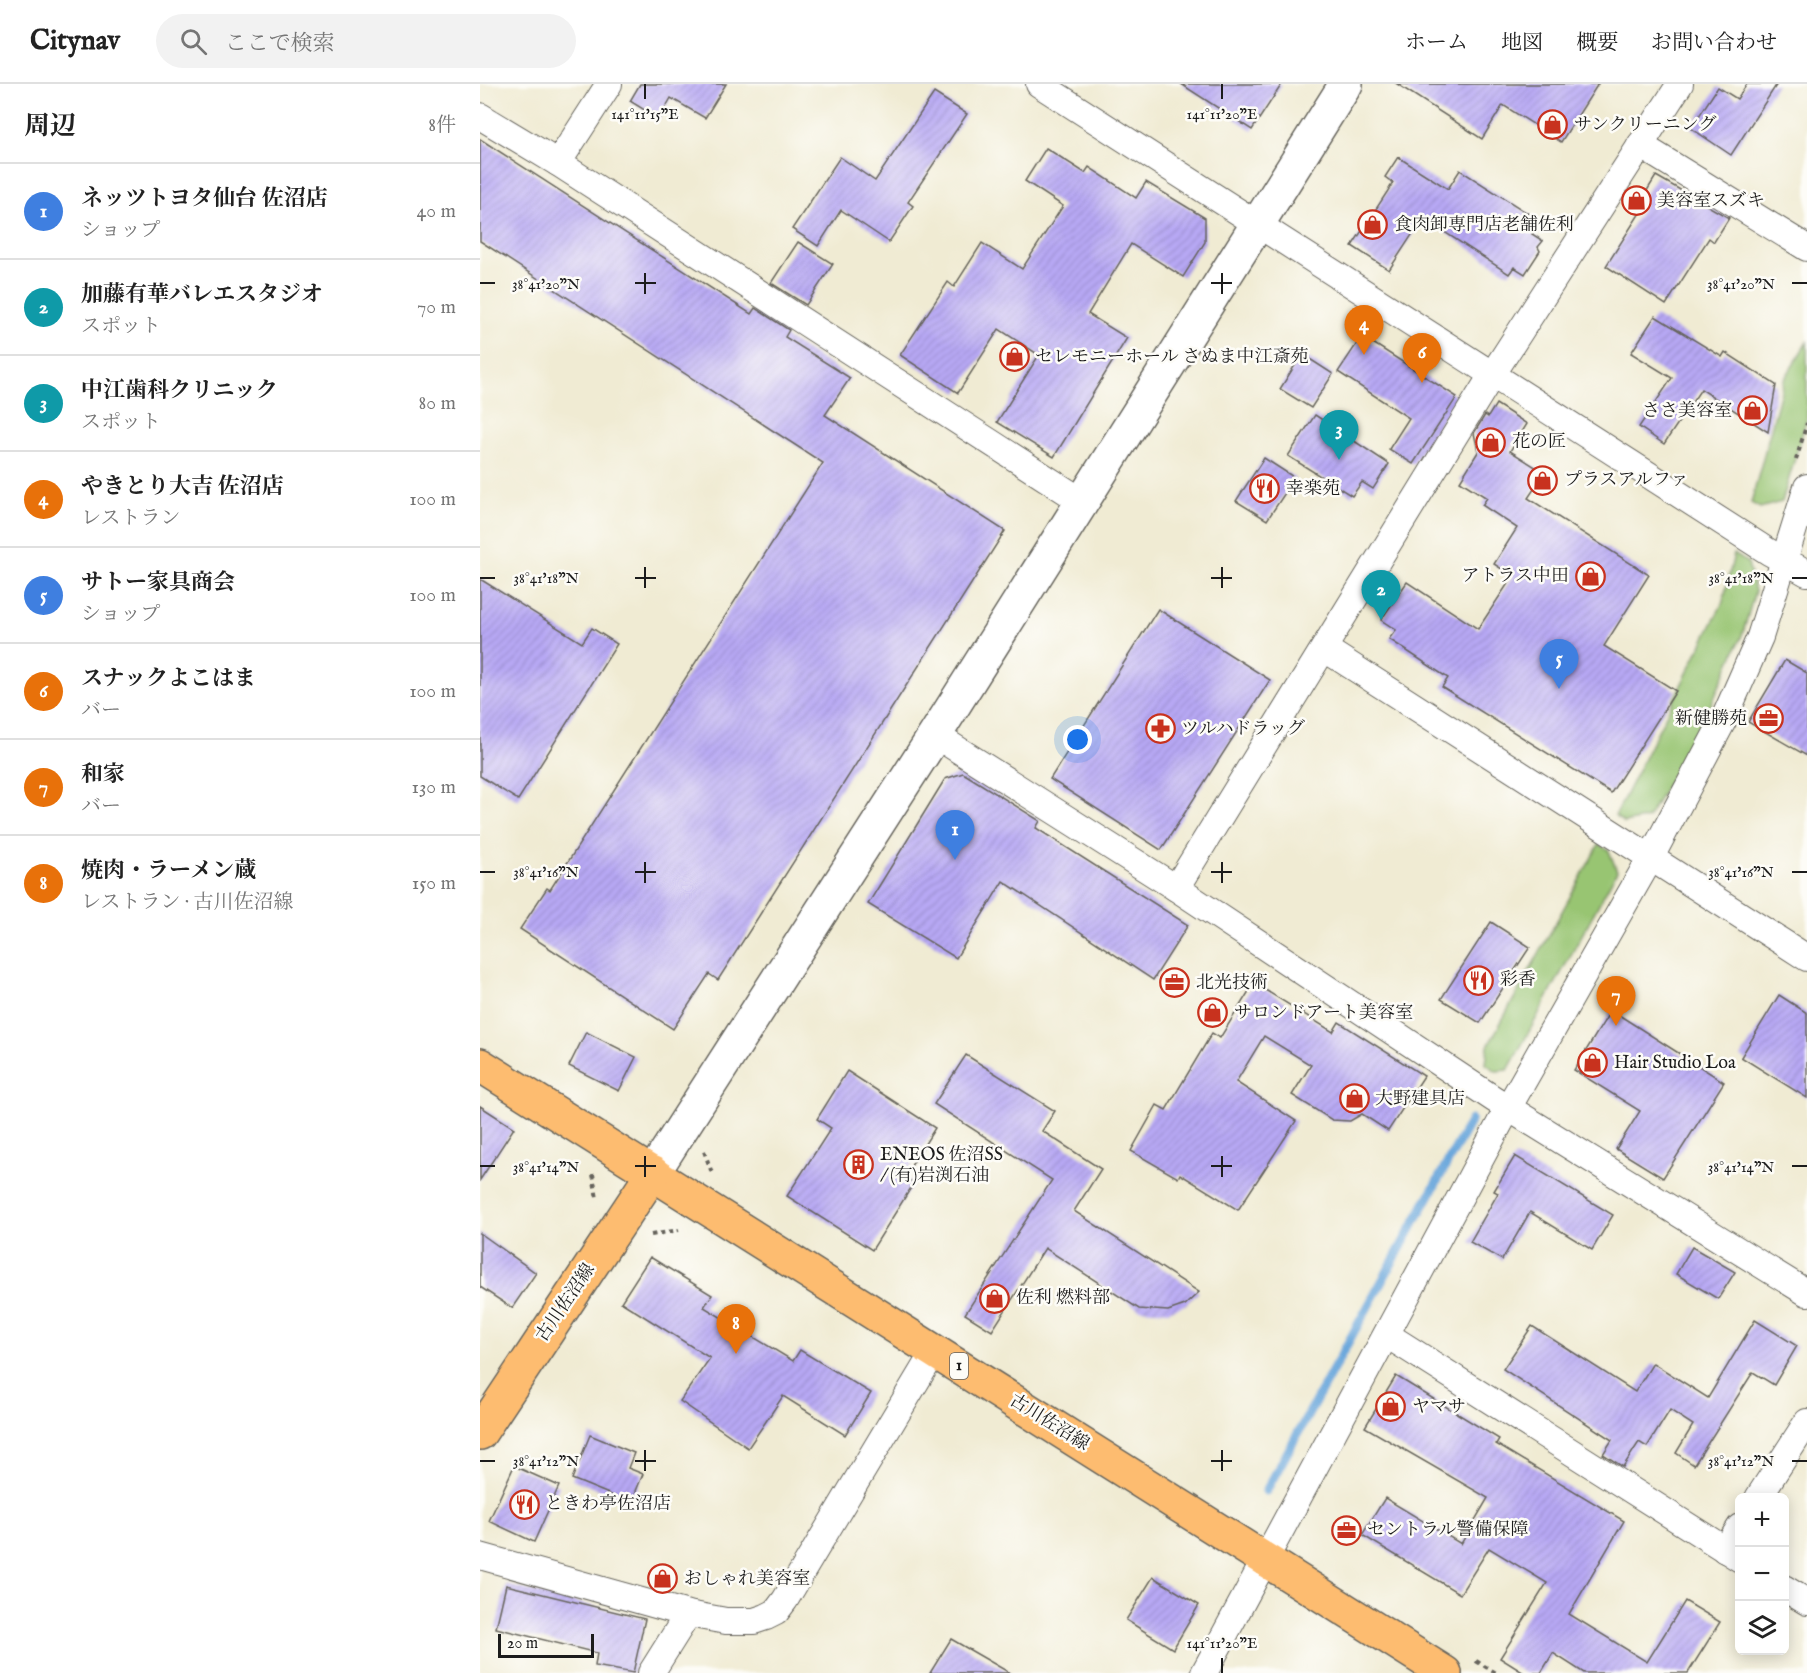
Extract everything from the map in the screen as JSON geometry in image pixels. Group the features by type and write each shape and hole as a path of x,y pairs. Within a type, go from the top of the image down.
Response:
{"main road":[{"name":"古川佐沼線","path":"480,1065 1445,1673"},
{"name":"古川佐沼線","path":"480,1433 653,1173"}],"street":[{"path":"558,163 609,84"},
{"path":"1039,84 1769,552 1807,573"},
{"path":"653,1173 935,735 1346,84"},
{"path":"1176,888 1492,375 1680,84"},
{"path":"480,116 558,163 1083,502"},
{"path":"1640,145 1807,248"},
{"path":"1204,1673 1508,1108 1650,859 1723,721 1760,637 1807,487"},
{"path":"1324,650 1807,958"},
{"path":"935,735 1176,888 1508,1108 1807,1293"},
{"path":"1387,1335 1732,1554"},
{"path":"480,1556 688,1614 740,1622 754,1621 776,1611 815,1552 935,1350"},
{"path":"1761,1493 1807,1422"},
{"path":"1789,1591 1807,1602"},
{"path":"651,1673 688,1614"}],"path":[{"path":"592,1171 597,1199"},
{"path":"653,1234 685,1229"}],"green space":[{"path":"1807,342 1807,418 1782,502 1760,508 1751,503 1784,380"},
{"path":"1734,554 1748,563 1755,591 1743,633 1704,720 1648,818 1624,823 1615,816 1723,602"},
{"path":"1599,844 1609,851 1617,871 1508,1070 1496,1071 1486,1064 1488,1046"}],"building":[{"path":"640,84 726,84 705,118 671,98 659,119 630,101"},
{"path":"1181,84 1282,84 1252,130"},
{"path":"1397,84 1598,84 1561,142 1503,105 1482,139"},
{"path":"1747,84 1777,84 1731,155 1691,128 1718,87 1737,99"},
{"path":"934,93 967,114 908,202 913,206 889,242 841,210 818,246 792,229 840,157 875,181"},
{"path":"480,139 751,314 755,308 789,330 785,337 850,378 825,415 1005,531 718,980 709,974 673,1029 520,929 547,888 550,890 823,463 480,241"},
{"path":"1046,148 1085,173 1089,167 1136,198 1146,182 1205,218 1205,242 1183,277 1131,244 1088,314 1127,338 1054,457 997,422 1039,355 999,329 958,393 900,355 948,282 954,287 982,243 1022,269 1063,206 1025,181"},
{"path":"1398,157 1448,189 1460,170 1540,221 1532,234 1543,241 1538,247 1540,251 1525,274 1514,267 1509,274 1423,218 1389,270 1352,246 1393,183 1385,177"},
{"path":"1656,176 1729,218 1714,242 1709,238 1666,305 1606,266 1645,205 1640,202"},
{"path":"798,242 833,264 806,305 771,283"},
{"path":"1655,316 1722,357 1725,352 1776,385 1768,432 1701,389 1664,444 1639,427 1672,378 1631,353"},
{"path":"1362,336 1457,397 1413,464 1389,449 1409,418 1338,372"},
{"path":"1302,354 1333,374 1311,408 1280,389"},
{"path":"1496,404 1527,424 1510,451 1545,473 1528,498 1649,575 1604,646 1676,691 1611,793 1442,687 1448,678 1389,639 1396,630 1381,620 1407,582 1478,629 1513,576 1494,564 1517,528 1482,505 1487,498 1460,481 1478,452 1474,433 1485,415 1488,417"},
{"path":"1315,415 1389,464 1373,489 1362,482 1352,496 1288,456"},
{"name":"幸楽苑","path":"1264,458 1295,478 1267,520 1236,501"},
{"path":"480,579 582,643 592,628 617,644 518,800 480,776"},
{"name":"ツルハドラッグ","path":"1158,609 1270,680 1161,850 1050,779"},
{"path":"1785,660 1807,673 1807,756 1748,722"},
{"path":"963,773 1040,821 1036,828 1188,925 1153,980 1003,881 956,958 868,904 945,779"},
{"path":"1491,922 1530,947 1480,1023 1441,999"},
{"path":"1254,983 1333,1032 1339,1022 1424,1076 1388,1131 1362,1114 1350,1121 1332,1120 1292,1095 1311,1065 1264,1036 1236,1082 1296,1121 1238,1210 1180,1174 1178,1178 1131,1151 1157,1105 1166,1110 1212,1033 1220,1038"},
{"path":"1779,995 1807,1013 1807,1098 1741,1057"},
{"path":"1611,1010 1724,1082 1663,1178 1616,1149 1640,1111 1574,1070"},
{"path":"586,1032 636,1057 619,1091 569,1066"},
{"path":"966,1055 1055,1111 1042,1131 1101,1169 1074,1211 1199,1292 1185,1305 1168,1311 1139,1309 1045,1248 992,1331 965,1314 1052,1180 934,1104"},
{"name":"ENEOS 佐沼SS / (有)岩渕石油","path":"847,1071 935,1128 904,1177 914,1183 872,1250 787,1196 831,1128 817,1119"},
{"path":"480,1106 514,1128 480,1180"},
{"path":"1515,1156 1613,1215 1592,1250 1530,1212 1502,1260 1470,1242 1498,1193 1494,1191"},
{"path":"480,1233 536,1273 512,1308 480,1287"},
{"path":"1692,1247 1735,1272 1718,1299 1676,1274"},
{"path":"650,1257 712,1295 704,1307 793,1361 800,1350 871,1393 845,1435 783,1396 748,1448 680,1401 710,1358 621,1302"},
{"path":"1755,1320 1797,1346 1774,1385 1753,1372 1694,1465 1676,1453 1693,1425 1670,1410 1647,1447 1639,1442 1623,1467 1603,1454 1612,1440 1503,1369 1532,1326 1635,1392 1653,1363 1708,1398"},
{"path":"1396,1376 1499,1439 1496,1444 1624,1521 1569,1614 1647,1662 1685,1601 1720,1622 1688,1673 1584,1673 1553,1653 1541,1673 1524,1673 1500,1658 1547,1583 1489,1548 1460,1594 1362,1535 1385,1498 1461,1544 1488,1498 1365,1427"},
{"path":"590,1435 634,1453 628,1468 643,1474 631,1503 572,1479"},
{"name":"ときわ亭佐沼店","path":"514,1466 559,1486 534,1542 489,1521"},
{"path":"1153,1577 1199,1605 1173,1649 1126,1620"},
{"path":"506,1585 645,1619 633,1673 595,1666 597,1653 496,1628"},
{"path":"951,1639 1010,1673 930,1673"}],"waterway":[{"path":"1266,1491 1471,1120"}],"place":[{"name":"サンクリーニング","path":"1553,125"},
{"name":"美容室スズキ","path":"1636,201"},
{"name":"食肉卸専門店老舗佐利","path":"1373,225"},
{"name":"やきとり大吉 佐沼店","path":"1364,355"},
{"name":"セレモニーホール さぬま中江斎苑","path":"1014,357"},
{"name":"スナックよこはま","path":"1422,383"},
{"name":"ささ美容室","path":"1753,411"},
{"name":"花の匠","path":"1491,442"},
{"name":"中江歯科クリニック","path":"1339,460"},
{"name":"プラスアルファ","path":"1543,480"},
{"name":"幸楽苑","path":"1265,489"},
{"name":"アトラス中田","path":"1590,576"},
{"name":"加藤有華バレエスタジオ","path":"1381,620"},
{"name":"サトー家具商会","path":"1559,689"},
{"name":"新健勝苑","path":"1768,719"},
{"name":"ツルハドラッグ","path":"1160,729"},
{"name":"ネッツトヨタ仙台 佐沼店","path":"955,860"},
{"name":"彩香","path":"1479,980"},
{"name":"北光技術","path":"1175,983"},
{"name":"サロンドアート美容室","path":"1213,1013"},
{"name":"和家","path":"1616,1026"},
{"name":"Hair Studio Loa","path":"1593,1063"},
{"name":"大野建具店","path":"1354,1099"},
{"name":"ENEOS 佐沼SS / (有)岩渕石油","path":"859,1165"},
{"name":"佐利 燃料部","path":"995,1298"},
{"name":"焼肉・ラーメン蔵","path":"736,1354"},
{"name":"ヤマサ","path":"1391,1407"},
{"name":"ときわ亭佐沼店","path":"524,1504"},
{"name":"セントラル警備保障","path":"1346,1530"},
{"name":"おしゃれ美容室","path":"663,1579"}]}
